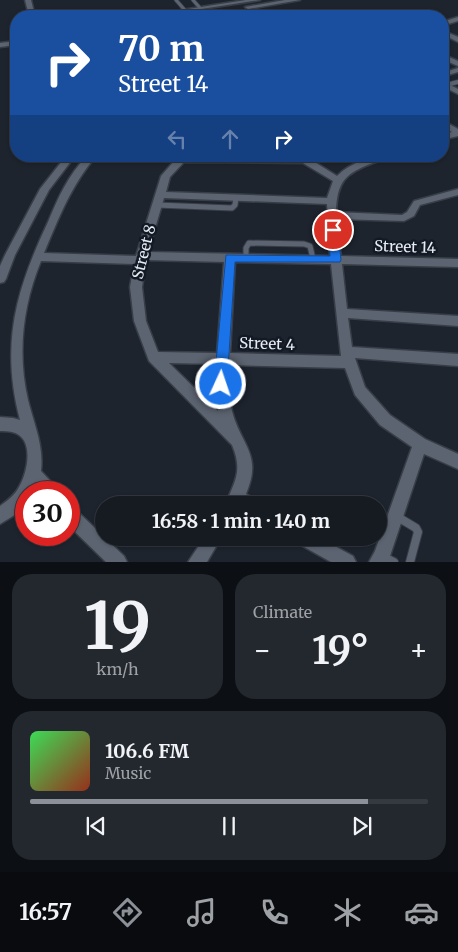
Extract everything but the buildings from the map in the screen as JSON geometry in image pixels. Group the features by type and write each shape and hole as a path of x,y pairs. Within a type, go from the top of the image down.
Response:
{"street":[{"path":"212,10 257,0"},
{"path":"222,10 297,0"},
{"path":"0,279 10,255 45,189 66,162"},
{"path":"0,516 12,508 25,492 34,474 36,457 19,388 15,351 17,317 25,286 36,257 67,190 88,162"},
{"name":"Street 8","path":"178,162 166,176 140,258 136,287 140,321 154,357 237,440"},
{"path":"308,162 338,180"},
{"path":"371,162 350,170 338,180 332,190 331,214 348,357 360,390 385,420 420,444 458,462"},
{"path":"331,214 404,218 411,214 413,207 417,204 458,192"},
{"path":"158,200 236,198 331,201"},
{"name":"Street 14","path":"36,257 313,259 458,264"},
{"path":"230,258 221,384 225,412 245,458 245,478 241,496"},
{"path":"342,313 458,320"},
{"name":"Street 4","path":"154,357 222,359 348,357 458,360"},
{"path":"0,424 16,426 26,432 33,442"},
{"path":"385,560 396,516 420,444"},
{"path":"34,474 39,481"},
{"path":"80,525 118,562"},
{"path":"197,562 208,546"},
{"path":"319,546 346,562"}],"lane":[{"path":"176,0 185,10"},
{"path":"246,258 246,248 249,243 304,244 310,246 313,259"},
{"path":"396,516 413,525 418,532 410,562"}],"route":[{"path":"221,384 230,258 336,260 333,230"}]}
